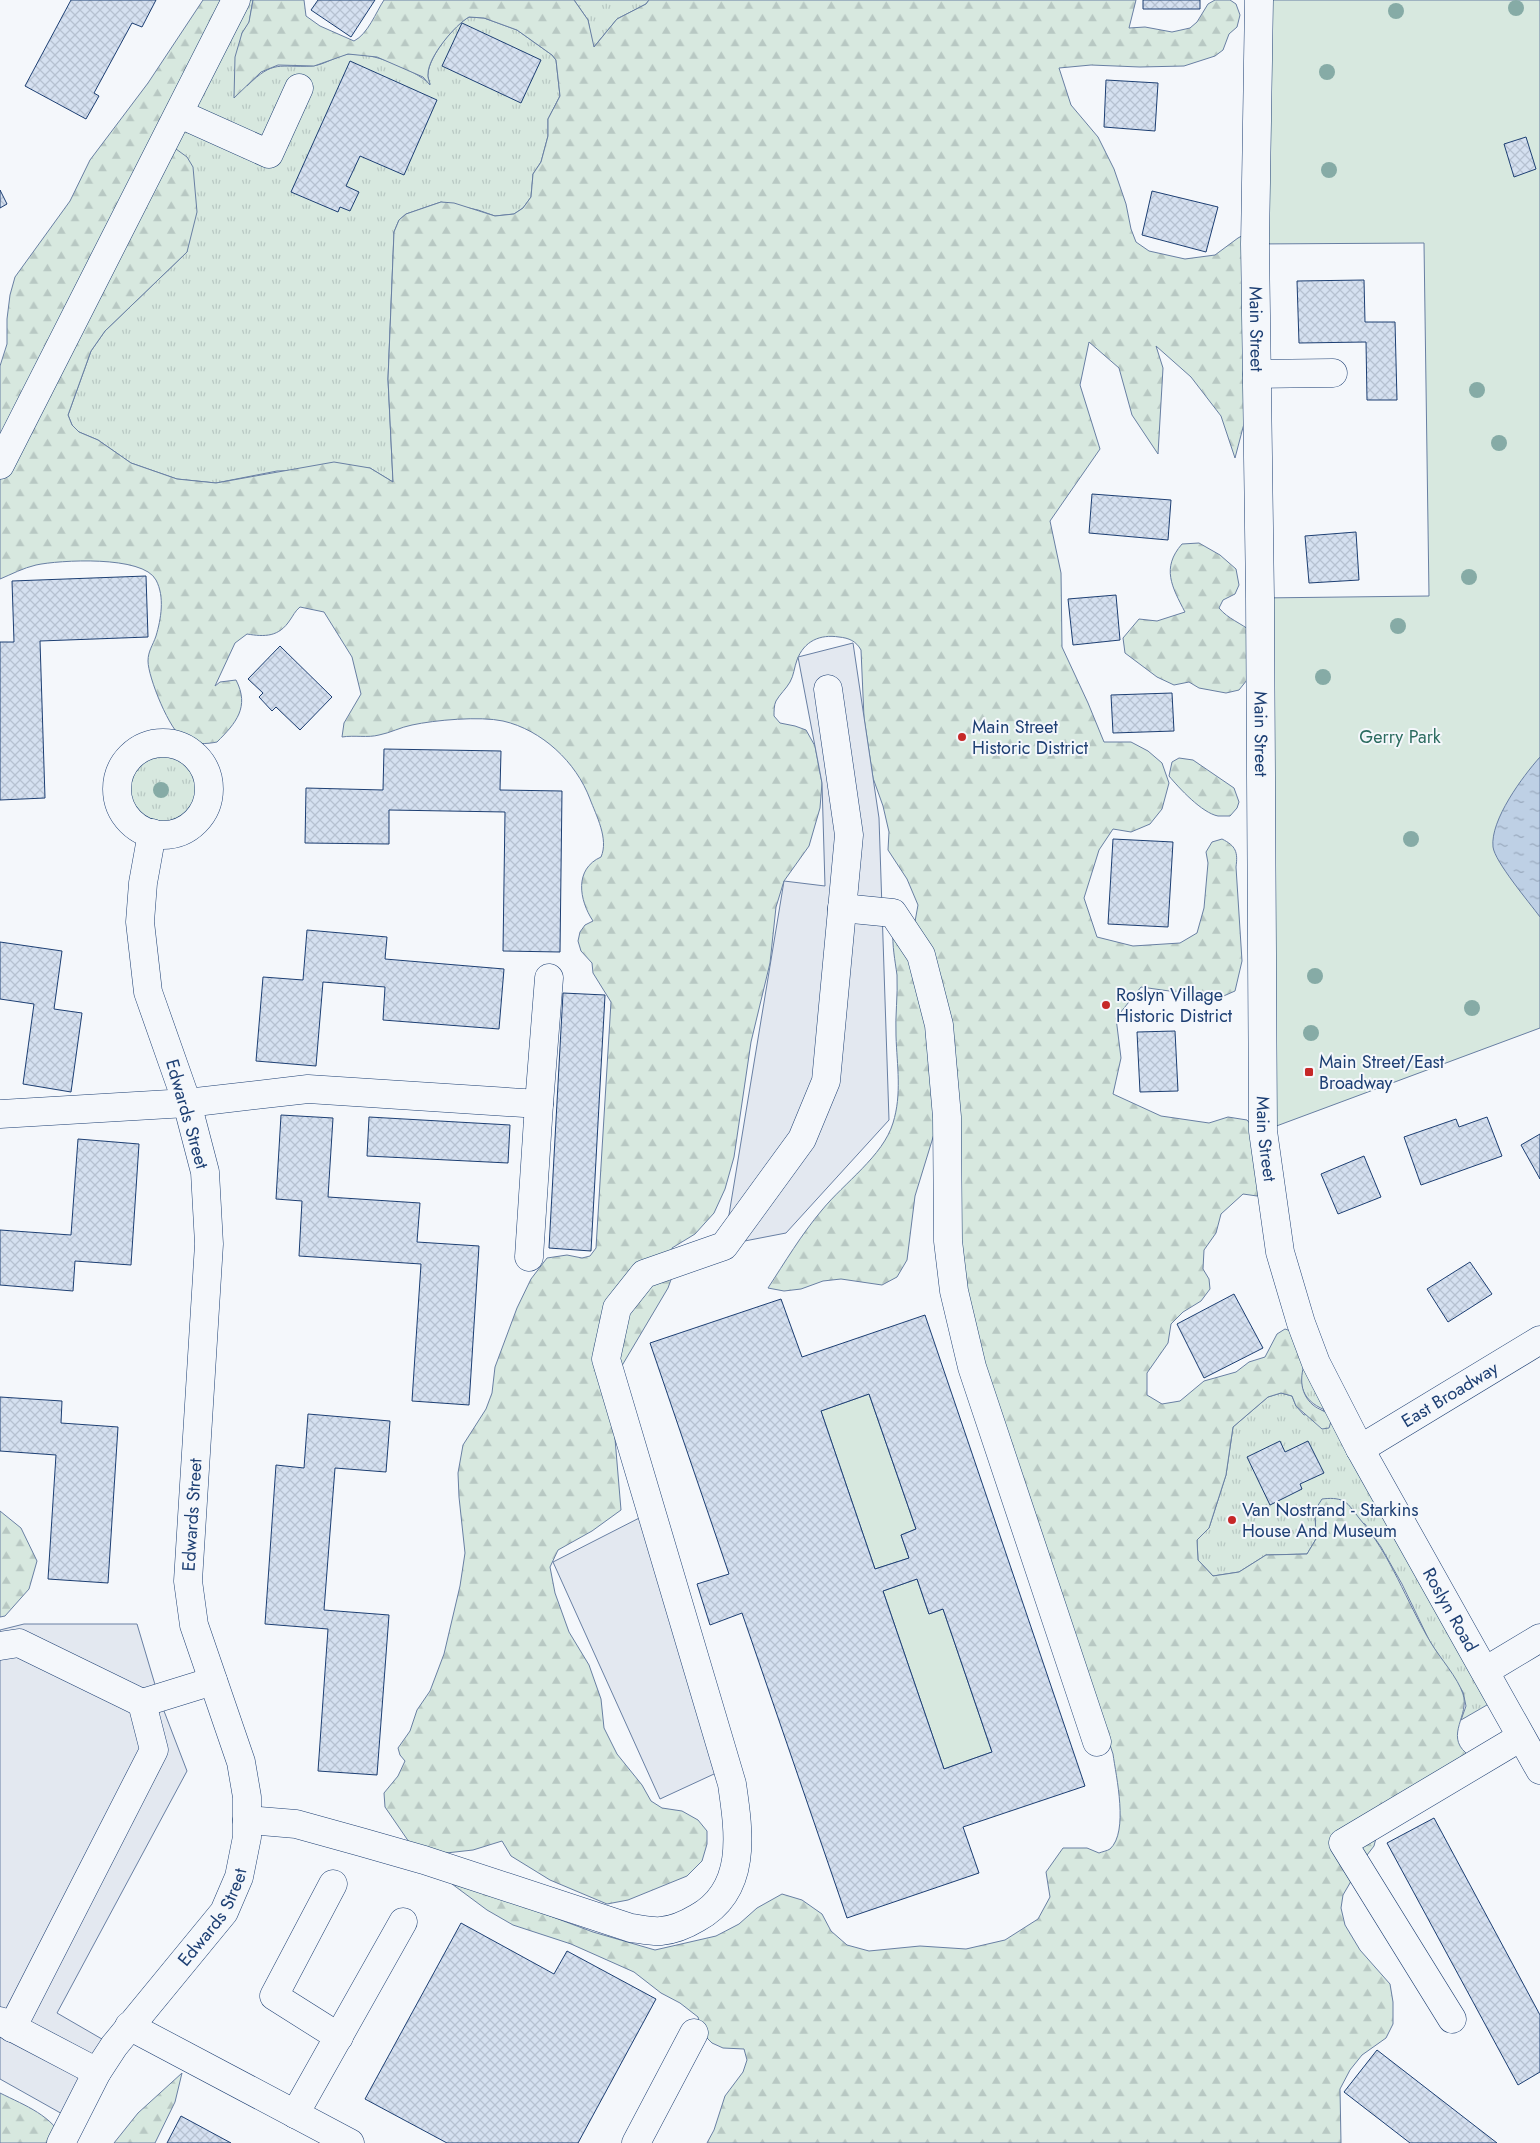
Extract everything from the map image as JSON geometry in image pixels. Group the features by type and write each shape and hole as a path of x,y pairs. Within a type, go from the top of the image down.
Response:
{"main road":[{"path":"0,465 180,114 236,0"},
{"name":"Main Street","path":"1259,0 1255,244 1263,1131 1280,1252 1301,1322 1316,1363 1360,1449"},
{"path":"180,114 269,154 299,88"},
{"path":"1257,374 1333,374"},
{"path":"247,1820 296,1824 361,1842 424,1860 631,1928 662,1931 688,1923 707,1913 721,1899 730,1883 736,1863 738,1826 732,1784 606,1359 617,1308 644,1274 724,1246 802,1139 826,1081 849,835 828,690"},
{"name":"Edwards Street","path":"61,2143 97,2072 129,2026 224,1912 238,1877 247,1836 247,1797 240,1762 194,1625 188,1581 209,1244 205,1172 187,1103 148,992 140,922 143,883 152,833"},
{"path":"842,908 893,913 921,955 939,1025 947,1117 948,1241 954,1291 974,1375 1097,1742"},
{"path":"529,1257 549,978"},
{"path":"0,1114 187,1103 308,1089 539,1104"},
{"name":"East Broadway","path":"1360,1449 1540,1340"},
{"name":"Roslyn Road","path":"1360,1449 1540,1770"},
{"path":"1485,1671 1540,1638"},
{"path":"0,1646 20,1643 142,1703 212,1681"},
{"path":"97,2072 6,2024 154,1750 142,1703"},
{"path":"1452,2019 1343,1843 1521,1737"},
{"path":"334,1884 274,1996 339,2036"},
{"path":"295,2114 403,1922"},
{"path":"129,2026 350,2143"},
{"path":"636,2143 694,2032"}],"green space":[{"path":"203,0 226,0 164,146 176,149 187,157 193,167 197,212 187,252 105,331 91,351 68,415 72,425 79,432 98,440 131,463 177,479 216,483 334,462 370,468 393,482 388,379 394,232 399,220 406,214 441,202 454,203 495,216 514,214 523,208 531,197 533,174 541,162 548,136 548,119 560,96 556,60 552,55 517,30 484,18 469,17 450,34 432,59 428,75 430,85 423,77 377,57 348,54 314,66 278,65 261,72 234,98 235,57 242,33 249,22 253,0 304,0 306,16 320,26 354,41 368,28 384,0 574,0 588,20 594,47 617,19 646,4 649,0 1136,0 1129,28 1145,27 1172,32 1190,28 1197,22 1208,4 1215,0 1230,0 1236,4 1240,15 1237,27 1229,34 1223,50 1215,56 1184,66 1091,65 1059,68 1071,105 1098,137 1114,169 1136,242 1149,251 1185,259 1215,255 1249,232 1257,374 1235,458 1221,416 1191,377 1156,346 1163,368 1158,454 1132,415 1119,368 1089,342 1080,385 1100,449 1050,521 1061,573 1062,647 1104,742 1131,742 1148,751 1162,763 1169,783 1162,809 1150,824 1131,832 1113,829 1099,850 1084,898 1097,937 1133,946 1180,943 1197,933 1204,908 1208,863 1206,852 1212,842 1222,839 1227,842 1235,850 1237,857 1242,961 1235,991 1219,998 1141,987 1116,1018 1121,1058 1113,1094 1161,1116 1209,1123 1228,1117 1247,1120 1258,1133 1266,1193 1257,1196 1243,1194 1221,1214 1216,1233 1204,1250 1203,1269 1209,1279 1210,1289 1201,1301 1183,1312 1171,1324 1168,1343 1147,1373 1147,1395 1162,1404 1180,1401 1204,1381 1236,1372 1249,1362 1265,1357 1277,1334 1285,1329 1294,1332 1307,1357 1303,1369 1302,1382 1308,1400 1332,1418 1329,1428 1322,1429 1296,1406 1292,1396 1281,1393 1268,1397 1233,1427 1226,1475 1209,1528 1197,1540 1198,1560 1213,1576 1239,1572 1266,1555 1307,1554 1316,1539 1315,1510 1322,1499 1333,1498 1344,1501 1380,1547 1431,1643 1453,1675 1463,1694 1464,1702 1458,1739 1460,1746 1466,1753 1467,1762 1378,1830 1374,1846 1364,1859 1343,1895 1341,1908 1345,1925 1360,1950 1390,1984 1393,2002 1393,2024 1386,2038 1362,2055 1350,2070 1340,2089 1341,2143 707,2143 714,2130 725,2096 743,2072 747,2060 744,2049 723,2048 712,2043 702,2033 698,2017 680,2003 661,1993 634,1972 571,1944 513,1925 487,1910 452,1884 510,1901 593,1932 655,1950 716,1936 739,1924 757,1908 782,1894 802,1900 822,1914 831,1931 847,1945 869,1951 920,1946 966,1949 1005,1940 1038,1919 1050,1897 1046,1872 1063,1848 1087,1848 1099,1853 1110,1849 1116,1841 1119,1830 1120,1803 1113,1754 970,1330 938,1121 915,1196 907,1260 897,1277 882,1285 841,1279 823,1281 801,1289 784,1291 768,1288 814,1219 881,1147 888,1135 896,1112 898,1080 896,1028 897,975 893,947 893,930 910,949 918,905 907,879 888,850 889,832 883,806 873,778 864,718 861,650 857,644 849,639 832,636 819,638 808,644 800,653 790,682 775,703 774,716 780,723 806,730 815,746 822,783 820,808 809,846 784,881 776,907 770,963 751,1042 734,1157 725,1189 714,1213 695,1234 672,1248 673,1274 668,1288 617,1374 612,1403 621,1510 592,1531 558,1550 550,1567 555,1593 569,1632 589,1665 601,1699 604,1728 617,1754 642,1785 651,1801 662,1808 682,1811 698,1820 707,1831 707,1844 702,1861 687,1876 628,1900 607,1904 550,1880 511,1856 502,1841 473,1850 446,1853 409,1842 385,1807 384,1793 398,1776 405,1761 400,1755 398,1748 410,1731 417,1710 430,1691 444,1654 460,1586 465,1553 458,1473 463,1445 486,1409 492,1393 495,1367 517,1308 531,1279 547,1258 567,1255 582,1258 590,1256 596,1248 611,1002 593,973 592,963 581,951 578,941 580,932 585,925 593,921 582,895 583,877 586,869 592,862 601,857 604,843 601,827 584,785 576,772 567,760 544,740 517,725 503,721 458,719 412,725 375,736 342,737 344,723 361,694 352,657 324,612 300,607 286,626 276,633 266,635 247,634 235,643 215,686 220,682 236,680 242,698 239,714 230,728 217,742 205,744 188,741 178,734 166,715 152,679 148,657 158,629 161,601 156,580 148,572 135,566 118,563 81,561 31,566 0,579 0,366 7,344 7,319 10,295 15,277 70,201 90,160 148,83"},
{"path":"226,0 253,0 249,23 242,33 247,86 256,77 271,68 312,66 349,54 369,56 403,67 430,84 428,73 438,49 450,33 469,17 484,18 517,30 552,55 556,60 560,96 548,119 548,136 541,162 533,174 531,197 523,208 514,214 495,216 478,210 441,202 406,214 399,220 394,232 388,379 393,482 370,468 277,471 216,483 177,479 131,463 98,440 79,432 72,425 68,415 91,351 105,331 187,252 165,146"},
{"path":"574,0 649,0 646,4 617,19 593,48 588,20"},
{"name":"Gerry Park","path":"1259,0 1540,0 1540,1028 1263,1131 1260,598 1429,596 1424,243 1255,244"},
{"path":"1199,543 1220,555 1236,569 1239,585 1235,594 1223,600 1219,608 1226,615 1252,632 1247,680 1239,690 1226,693 1199,688 1189,682 1174,685 1157,677 1125,653 1123,638 1139,619 1157,621 1185,612 1173,586 1170,569 1172,561 1182,544"},
{"path":"163,743 180,747 195,757 205,772 209,789 205,806 195,821 180,831 163,835 146,831 131,821 121,806 117,789 121,772 131,757 146,747"},
{"path":"1179,758 1193,760 1234,788 1239,802 1237,808 1230,816 1218,816 1205,810 1173,781 1169,776 1172,762"},
{"path":"1307,1357 1499,1698 1461,1720 1466,1706 1463,1692 1430,1642 1402,1584 1381,1547 1365,1524 1315,1510 1316,1539 1307,1554 1266,1555 1239,1572 1213,1576 1198,1560 1197,1540 1209,1528 1226,1475 1233,1427 1268,1397 1281,1393 1292,1396 1296,1406 1304,1415 1325,1410 1310,1401 1302,1388 1302,1374"},
{"path":"869,1394 916,1529 901,1535 909,1558 875,1569 821,1411"},
{"path":"0,1511 21,1528 37,1561 29,1589 5,1616 0,1617"},
{"path":"917,1579 929,1614 943,1609 992,1752 944,1769 883,1591"},
{"path":"182,2073 175,2102 155,2143 114,2143 138,2113"},
{"path":"0,2093 29,2107 46,2118 60,2133 66,2143 0,2143"}],"shaded area":[{"path":"853,643 879,818 889,1120 786,1233 724,1245 784,881 825,886 822,783 798,657"},
{"path":"651,1512 727,1768 660,1799 553,1562"},
{"path":"24,1624 137,1624 159,1698 187,1771 57,2013 114,2046 73,2120 0,2079 0,1630"}],"water":[{"path":"1540,757 1540,917 1506,872 1495,854 1493,836 1509,799"}],"building":[{"path":"71,0 156,0 142,27 132,23 94,93 99,96 86,119 25,86"},
{"path":"318,0 375,0 351,37 311,10"},
{"path":"1143,0 1200,0 1200,9 1143,9"},
{"path":"462,23 541,60 521,103 442,66"},
{"path":"350,61 437,100 404,175 360,156 346,186 359,192 350,211 340,207 338,212 291,192"},
{"path":"1106,80 1158,83 1155,131 1104,127"},
{"path":"1526,137 1536,169 1514,177 1504,144"},
{"path":"0,190 7,204 0,208"},
{"path":"1152,191 1218,207 1206,252 1142,235"},
{"path":"1364,280 1365,322 1395,322 1397,400 1367,400 1366,342 1299,343 1297,281"},
{"path":"1092,494 1171,500 1168,540 1089,533"},
{"path":"1356,532 1359,580 1309,583 1305,536"},
{"path":"146,576 148,637 40,641 45,798 0,800 0,642 14,642 12,581"},
{"path":"1116,595 1120,640 1073,645 1068,599"},
{"path":"280,646 332,697 300,730 276,707 272,711 259,697 263,693 248,679"},
{"path":"1172,693 1174,731 1113,733 1111,695"},
{"path":"384,749 501,751 500,790 562,791 560,952 503,951 505,812 389,810 389,844 305,843 306,788 383,790"},
{"path":"1113,839 1173,842 1168,927 1108,924"},
{"path":"307,930 387,937 385,959 504,969 499,1029 383,1020 385,987 323,982 316,1066 256,1061 263,977 303,980"},
{"path":"0,942 62,951 54,1009 82,1013 71,1092 23,1084 34,1004 0,999"},
{"path":"563,993 605,995 591,1251 549,1248"},
{"path":"1175,1031 1178,1091 1140,1092 1137,1032"},
{"path":"281,1115 333,1118 328,1197 420,1203 417,1242 479,1246 469,1405 412,1401 421,1264 299,1256 302,1201 276,1199"},
{"path":"369,1117 510,1125 508,1163 367,1156"},
{"path":"1487,1117 1502,1156 1421,1185 1404,1137 1456,1119 1459,1127"},
{"path":"1540,1134 1540,1179 1521,1145"},
{"path":"78,1139 139,1144 131,1265 75,1261 73,1291 0,1285 0,1230 71,1235"},
{"path":"1364,1156 1381,1197 1338,1214 1321,1174"},
{"path":"1470,1262 1492,1294 1448,1322 1427,1289"},
{"path":"1234,1294 1263,1348 1204,1378 1177,1324"},
{"path":"781,1299 802,1357 925,1315 1085,1786 963,1827 979,1873 847,1918 742,1613 710,1625 697,1584 729,1574 650,1343","holes":["869,1394 916,1529 901,1535 909,1558 875,1569 821,1411","917,1579 929,1614 943,1609 992,1752 944,1769 883,1591"]},
{"path":"0,1397 62,1401 61,1423 118,1427 108,1583 48,1579 56,1455 0,1451"},
{"path":"308,1414 390,1421 386,1472 335,1468 324,1610 389,1615 377,1775 318,1771 328,1629 265,1624 276,1465 304,1468"},
{"path":"1280,1441 1285,1452 1308,1441 1324,1473 1300,1484 1302,1489 1270,1505 1247,1457"},
{"path":"1434,1818 1540,2015 1540,2072 1518,2085 1387,1843"},
{"path":"461,1923 554,1974 567,1951 656,1999 578,2143 447,2143 365,2099"},
{"path":"1377,2050 1497,2143 1410,2143 1344,2092"},
{"path":"181,2116 231,2143 167,2143"}],"place":[{"name":"Main Street Historic District","path":"962,737"},
{"name":"Roslyn Village Historic District","path":"1106,1005"},
{"name":"Main Street/East Broadway","path":"1309,1072"},
{"name":"Van Nostrand - Starkins House And Museum","path":"1232,1520"}]}
